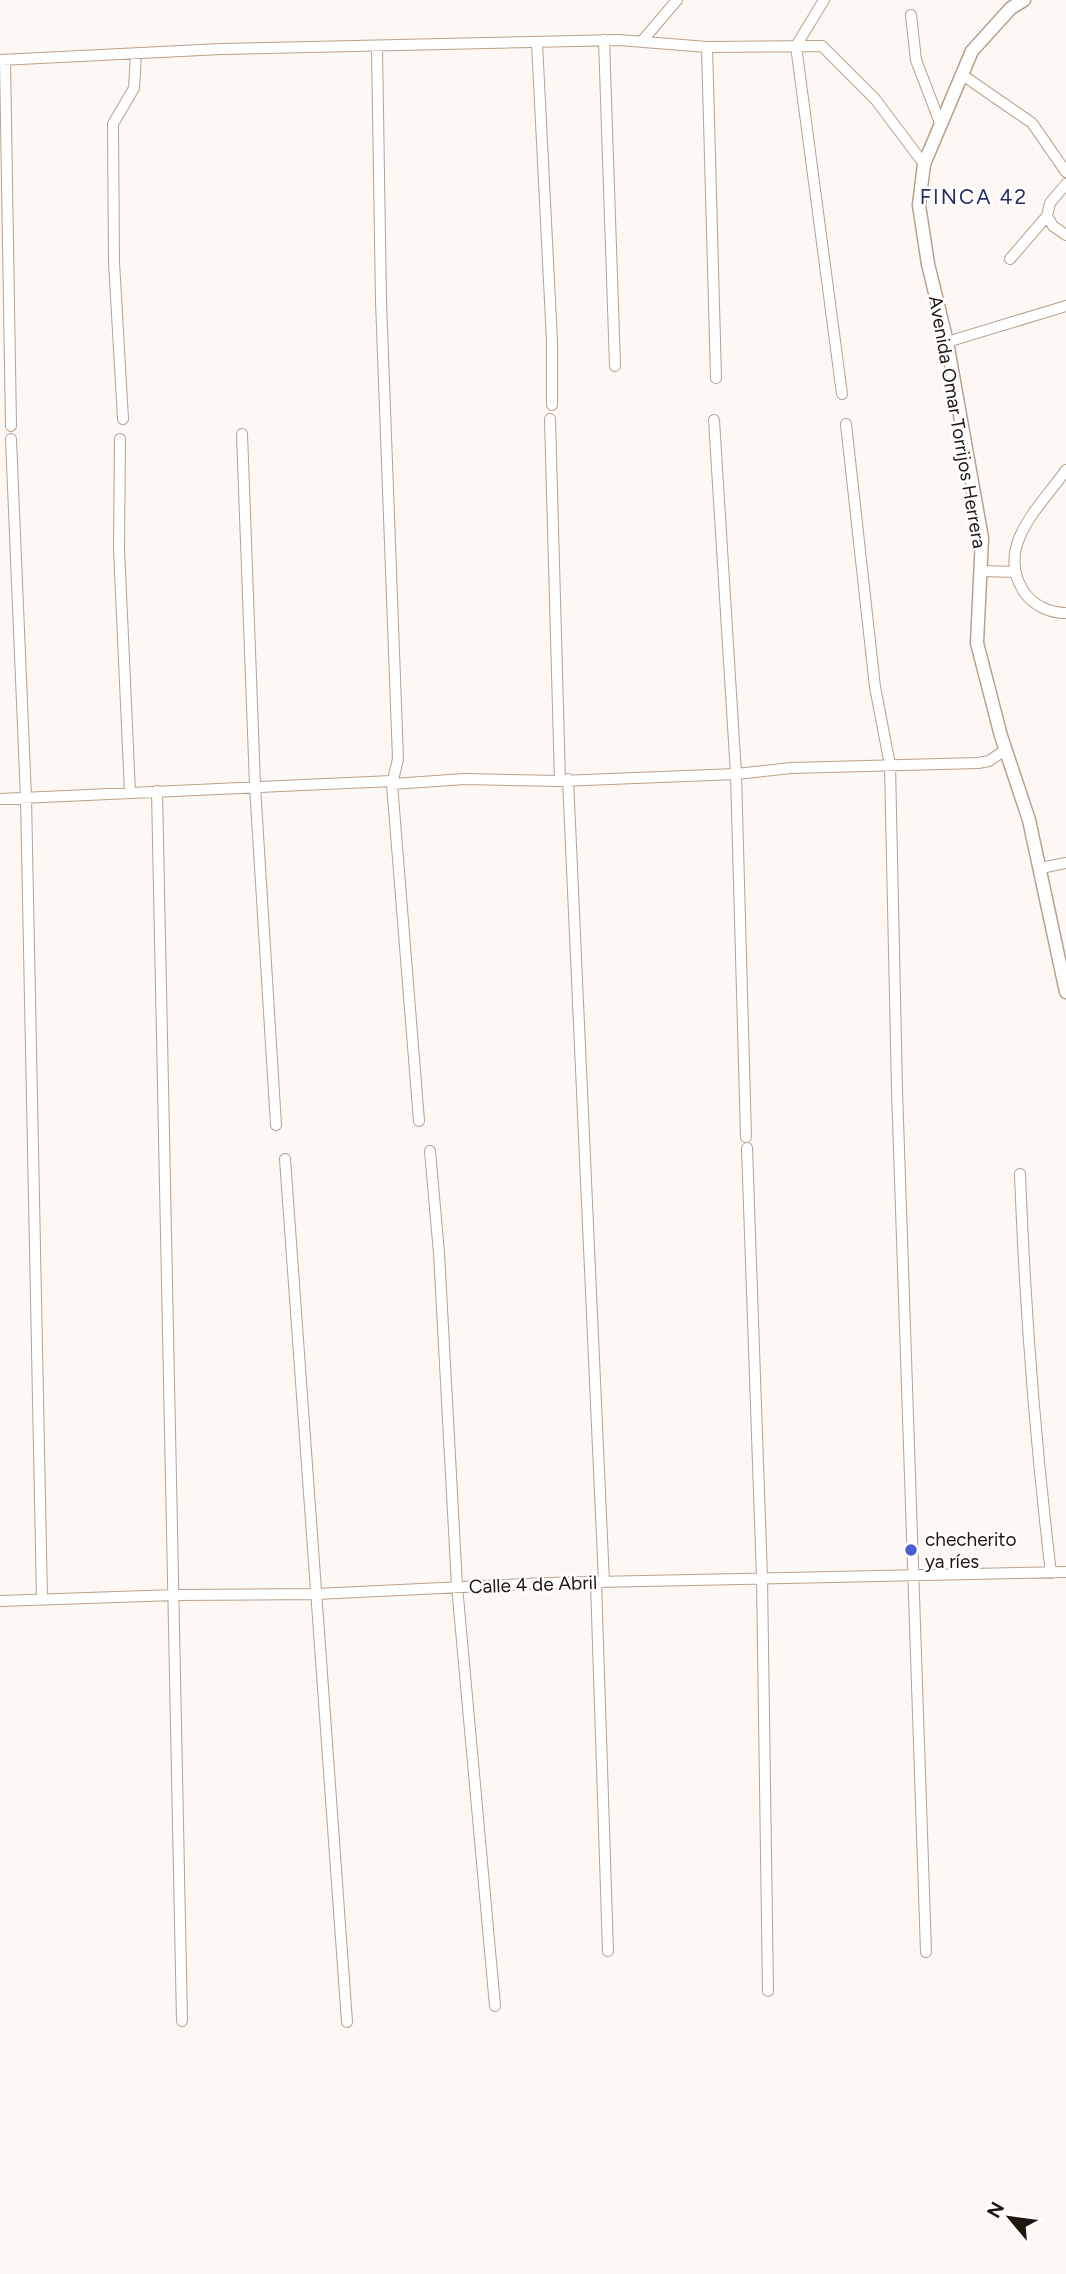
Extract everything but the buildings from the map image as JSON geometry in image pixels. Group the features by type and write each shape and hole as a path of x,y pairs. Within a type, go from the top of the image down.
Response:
{"street":[{"path":"643,40 677,0"},
{"path":"824,0 796,46 842,394"},
{"name":"Avenida Omar Torrijos Herrera","path":"1024,0 1011,8 972,51 924,164 919,205 928,264 947,342 982,538 977,643 985,682 1029,820 1062,952 1066,992"},
{"path":"911,15 916,60 940,123"},
{"path":"604,40 615,366"},
{"path":"11,426 3,60 604,40 643,40 707,47 822,46 875,99 924,164"},
{"path":"537,43 552,341 552,405"},
{"path":"377,47 381,301 398,759 392,784 419,1121"},
{"path":"707,47 716,378"},
{"path":"123,419 114,262 113,124 134,88 136,54"},
{"path":"961,74 1032,123 1066,172"},
{"path":"1010,259 1047,216 1050,203 1066,184"},
{"path":"1047,216 1053,226 1066,235"},
{"path":"947,342 1066,306"},
{"path":"550,419 600,1583 608,1951"},
{"path":"714,420 728,595 736,774 762,1578 768,1991"},
{"path":"846,424 875,687 890,765 926,1952"},
{"path":"242,433 255,786 276,1125"},
{"path":"10,439 26,797 42,1599"},
{"path":"120,439 119,549 130,793"},
{"path":"1066,470 1020,534 1012,559 1015,572 1028,598 1048,610 1066,613"},
{"path":"982,571 1015,572"},
{"path":"0,799 255,786 391,781 392,784 465,779 564,780 978,763 989,761 1005,750"},
{"path":"157,791 182,2021"},
{"path":"1041,868 1066,863"},
{"path":"430,1151 439,1253 457,1586 495,2006"},
{"path":"285,1159 347,2022"},
{"path":"1020,1174 1033,1409 1051,1573"},
{"name":"Calle 4 de Abril","path":"0,1601 175,1595 316,1594 457,1586 1066,1572"}],"place":[{"name":"checherito ya ríes","path":"911,1550"}],"district":[{"name":"FINCA 42","path":"974,197"}]}
